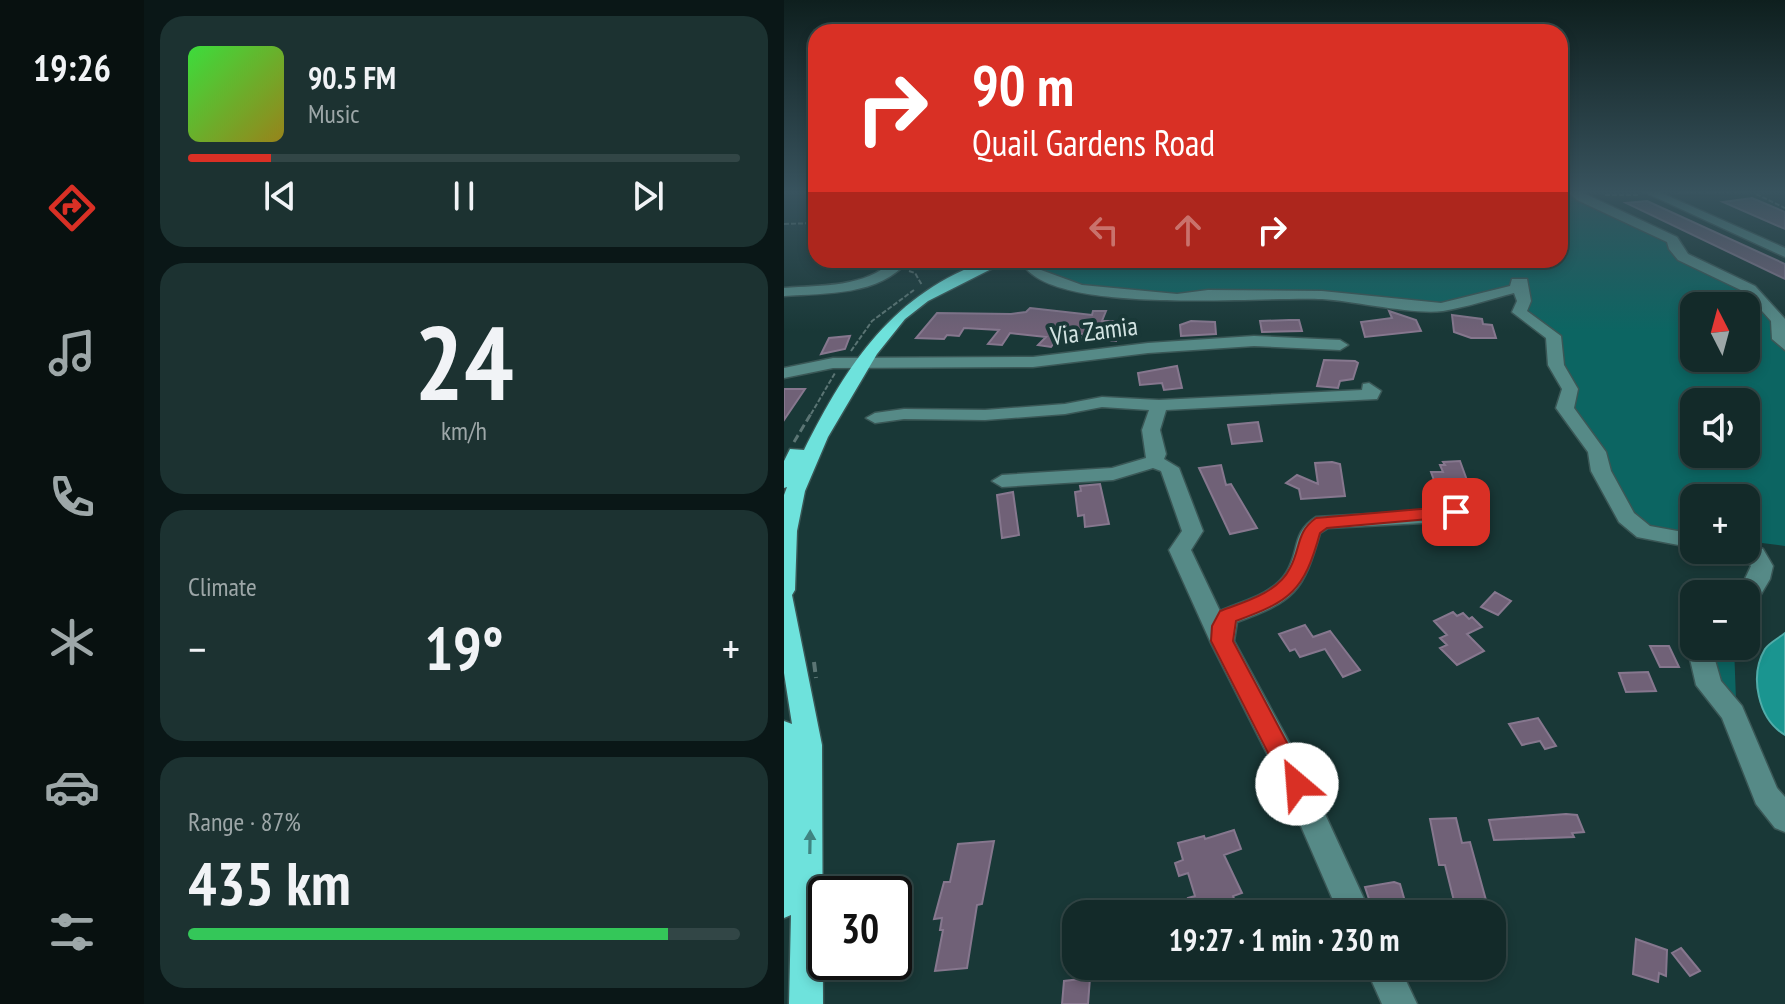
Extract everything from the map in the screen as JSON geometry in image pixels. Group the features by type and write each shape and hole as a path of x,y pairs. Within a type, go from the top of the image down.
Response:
{"main road":[{"path":"784,590 789,509 820,434 878,326 908,299 967,268"},
{"path":"784,482 808,431 888,329 921,299 985,268"},
{"path":"784,601 809,745 806,1004"},
{"path":"784,732 787,774 784,903"}],"street":[{"path":"1669,238 1683,257 1750,289 1778,320 1777,336 1785,345"},
{"path":"1752,238 1785,253"},
{"path":"784,292 871,281 893,268"},
{"path":"1032,268 1036,273 1080,289 1177,298 1208,294 1322,295 1441,307 1464,299 1492,297 1517,288 1517,282 1522,282 1520,288 1524,301 1519,312 1553,336 1553,355 1570,389 1565,408 1597,452 1601,471 1626,517 1644,532 1680,538"},
{"name":"Via Zamia","path":"784,373 833,363 1033,362 1148,348 1254,341 1340,345"},
{"path":"875,418 904,414 985,415 1065,409 1102,402 1159,405 1371,395 1373,391 1369,388"},
{"path":"1154,462 1157,454 1151,430 1159,405"},
{"path":"1002,481 1113,474 1154,462 1169,468 1193,531 1180,550 1222,641 1297,784 1349,900"},
{"path":"1222,641 1223,626 1228,616 1262,604 1300,571 1311,530 1323,522 1442,516 1456,512 1455,504"},
{"path":"1760,558 1763,576 1760,580"},
{"path":"1703,660 1709,685 1733,713 1766,795 1785,819"},
{"path":"1389,980 1400,1004"}],"path":[{"path":"904,268 915,273 922,286"}],"shaded area":[{"path":"1568,238 1664,238 1750,292 1680,292 1680,372 1760,372 1760,304 1769,314 1785,351 1785,546 1760,543 1760,484 1680,484 1680,536 1641,526 1576,419 1561,372 1558,347 1525,317 1516,286 1442,306 1391,300 1178,297 1088,288 1038,271 1038,268 1568,268"},
{"path":"1785,633 1785,735 1768,719 1757,684 1760,660 1772,643"},
{"path":"1711,660 1735,660 1736,700 1723,695"}],"building":[{"path":"1699,238 1728,238 1785,264 1785,279"},
{"path":"1030,308 1092,315 1093,311 1106,311 1102,321 1123,321 1116,341 1081,340 1084,334 1062,333 1051,347 1038,345 1046,337 1010,333 1002,345 988,344 999,330 964,328 959,336 916,338 937,313 1011,314 1026,312"},
{"path":"1389,311 1416,320 1421,331 1365,337 1361,322 1392,318"},
{"path":"1452,315 1482,319 1483,324 1492,325 1496,338 1471,338 1454,332"},
{"path":"1299,320 1302,331 1262,332 1260,321"},
{"path":"1191,321 1215,322 1216,334 1181,336 1180,325"},
{"path":"850,336 845,349 821,354 829,338"},
{"path":"1324,360 1355,361 1358,363 1353,379 1340,381 1338,388 1317,386"},
{"path":"1177,366 1182,388 1164,390 1162,383 1140,385 1138,373"},
{"path":"784,389 805,389 784,420"},
{"path":"1258,422 1262,441 1232,444 1228,425"},
{"path":"1460,461 1468,483 1435,483 1431,472 1443,472 1440,465 1445,465 1443,462"},
{"path":"1315,463 1340,464 1345,496 1301,499 1299,489 1286,483 1297,475 1318,484"},
{"path":"1221,465 1226,485 1231,484 1257,528 1230,534 1199,468"},
{"path":"1100,484 1109,524 1085,527 1084,515 1078,516 1075,492 1081,491 1080,486"},
{"path":"1013,492 1019,535 1002,538 997,495"},
{"path":"1495,592 1511,601 1498,615 1481,607"},
{"path":"1453,612 1457,616 1463,613 1469,619 1472,617 1482,627 1467,634 1484,651 1457,665 1440,648 1447,645 1440,638 1447,635 1434,621"},
{"path":"1305,625 1313,637 1330,631 1360,670 1343,677 1325,649 1300,657 1295,649 1290,651 1279,634"},
{"path":"1650,646 1669,646 1679,667 1660,667"},
{"path":"1648,672 1656,691 1626,692 1619,673"},
{"path":"1538,718 1556,746 1545,749 1540,741 1522,745 1509,724"},
{"path":"1577,815 1584,832 1572,833 1574,837 1494,840 1489,820"},
{"path":"1456,818 1462,843 1470,842 1486,900 1454,900 1445,865 1439,865 1430,819"},
{"path":"1234,830 1241,849 1224,855 1242,893 1233,896 1235,900 1189,900 1195,896 1188,873 1179,876 1175,863 1183,860 1178,843 1204,836 1205,839"},
{"path":"994,841 982,904 977,905 967,968 935,971 943,930 940,930 942,918 934,919 944,882 950,882 958,844"},
{"path":"1394,882 1400,884 1405,900 1369,900 1365,887"},
{"path":"1636,939 1667,950 1666,976 1659,973 1658,982 1633,974"},
{"path":"1681,948 1700,971 1690,976 1672,953"},
{"path":"1090,980 1088,1004 1062,1004 1064,981"}],"route":[{"path":"1297,784 1222,641 1223,626 1228,616 1262,604 1285,587 1300,571 1311,530 1323,522 1442,516 1456,512"}]}
